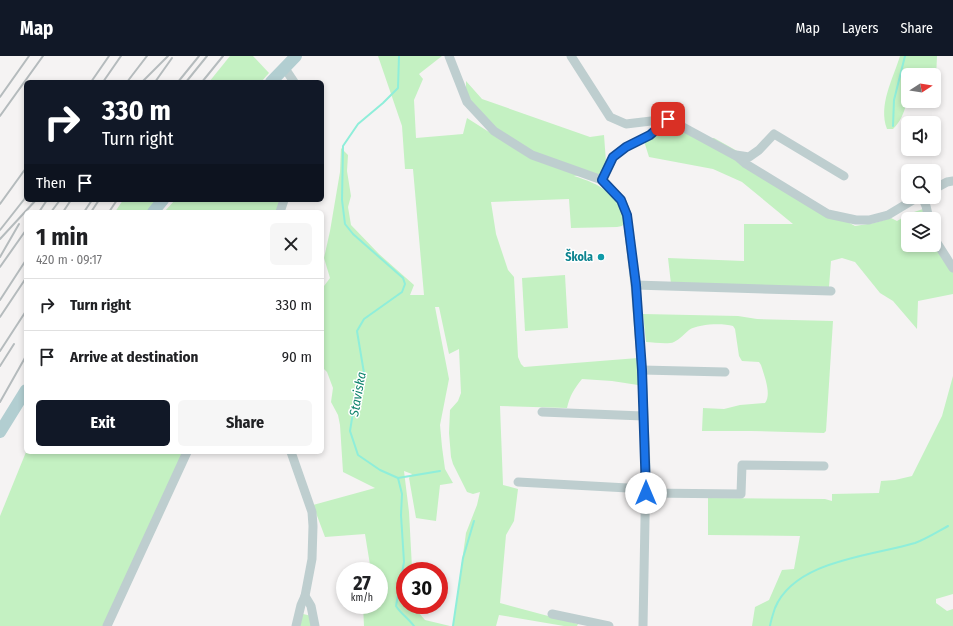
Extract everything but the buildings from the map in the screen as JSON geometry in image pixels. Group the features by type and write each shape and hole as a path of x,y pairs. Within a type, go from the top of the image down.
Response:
{"main road":[{"path":"273,80 296,56"},
{"path":"155,210 161,202"},
{"path":"0,432 24,393"}],"street":[{"path":"449,56 467,102 494,131 532,155 602,180 621,200 627,215 636,285 642,370 646,491 643,626"},
{"path":"571,56 610,117 626,124 668,119 733,154 746,164 828,214 856,220 869,220 888,215 906,204"},
{"path":"284,67 293,80"},
{"path":"602,180 613,157 626,147 650,135 668,119"},
{"path":"733,154 749,157 759,150 774,134 844,176"},
{"path":"941,185 953,181"},
{"path":"941,249 953,268"},
{"path":"636,285 830,291"},
{"path":"642,370 725,372"},
{"path":"542,412 643,416"},
{"path":"107,626 186,454"},
{"path":"292,454 312,512 313,526 312,559 305,596 301,605 296,626"},
{"path":"518,482 646,491 741,494 742,465 824,466"},
{"path":"305,596 311,606 315,626"},
{"path":"552,614 609,626"}],"green space":[{"path":"230,56 253,56 269,73 263,80 211,80"},
{"path":"378,56 442,56 419,74 423,79 414,100 416,138 463,134 467,118 489,132 466,93 466,81 482,99 590,137 604,135 606,162 601,177 589,174 574,176 600,187 613,197 622,212 625,222 622,226 571,228 569,199 491,202 496,234 508,270 514,277 518,357 521,364 524,367 638,358 640,377 638,379 638,385 612,381 582,379 569,399 567,408 500,406 503,485 518,489 514,521 506,535 500,603 578,624 577,626 564,626 499,615 496,626 453,626 466,533 477,505 480,492 473,494 467,492 451,457 449,433 450,410 458,401 461,393 459,349 449,354 439,307 435,307 449,379 440,425 445,469 453,483 440,485 436,521 416,518 409,478 412,474 404,471 409,512 412,562 396,562 396,614 420,614 425,620 450,626 364,626 363,614 388,614 388,562 370,562 365,534 325,537 313,505 375,488 343,472 340,425 338,415 331,402 333,388 327,372 324,369 324,286 330,278 324,258 340,172 341,148 348,155 347,171 351,196 348,207 351,225 379,254 414,285 410,295 424,295 413,169 405,169 402,126"},
{"path":"900,56 937,56 936,68 901,68 901,108 905,108 901,118 893,129 887,129 884,111 890,83"},
{"path":"676,125 705,138 714,138 739,152 744,165 855,226 891,218 897,221 901,219 901,252 940,252 953,268 953,294 918,301 917,329 893,301 880,293 855,262 842,258 831,261 829,287 671,284 668,258 744,261 744,224 793,224 742,182 713,169 649,157 644,141"},
{"path":"122,202 155,202 148,210 116,210"},
{"path":"173,202 280,202 278,210 166,210"},
{"path":"923,209 924,212 914,212"},
{"path":"565,275 568,328 525,331 522,278"},
{"path":"643,314 738,316 757,319 833,321 826,431 824,433 702,431 703,408 724,409 740,405 765,403 768,390 761,365 759,362 742,361 739,356 735,329 733,326 717,324 698,326 689,330 671,343 646,342"},
{"path":"953,376 953,594 936,599 936,603 947,611 953,609 953,626 752,626 755,607 769,600 782,570 794,569 800,536 708,535 708,498 825,499 832,501 832,494 879,493 881,481 895,480 912,476 942,416"},
{"path":"25,454 184,454 103,626 0,626 0,516"},
{"path":"303,614 312,616 313,626 300,626"}],"waterway":[{"name":"Staviska","path":"399,56 398,88 358,124 343,146 342,200 345,224 353,234 403,278 405,284 402,292 364,319 357,331 364,373 359,396 354,406 350,431 358,455 380,470 398,478 402,494 401,515 404,562 396,606 414,626"},
{"path":"893,126 894,100 905,56"},
{"path":"398,478 440,471"},
{"path":"453,626 463,558 474,521"},
{"path":"770,626 775,608 785,592 799,579 836,562 915,543 948,526"}],"railway":[{"path":"0,97 29,56"},
{"path":"26,80 43,56"},
{"path":"92,80 109,56"},
{"path":"104,80 121,56"},
{"path":"129,80 147,56"},
{"path":"144,80 168,56"},
{"path":"180,80 199,56"},
{"path":"188,80 207,56"},
{"path":"204,80 223,56"},
{"path":"156,80 172,58"},
{"path":"0,116 24,83"},
{"path":"0,204 24,171"},
{"path":"0,230 24,200"},
{"path":"27,210 34,202"},
{"path":"40,210 46,202"},
{"path":"52,210 58,202"},
{"path":"64,210 70,202"},
{"path":"85,210 91,202"},
{"path":"92,210 98,202"},
{"path":"110,210 116,202"},
{"path":"0,239 24,213"},
{"path":"0,257 19,224"},
{"path":"0,267 24,233"},
{"path":"0,300 24,263"},
{"path":"0,317 24,281"},
{"path":"0,351 24,314"},
{"path":"0,366 14,344"},
{"path":"0,402 24,360"}],"place":[{"name":"Škola","path":"601,257"}],"route":[{"path":"646,493 639,322 627,215 621,200 602,180 613,157 626,147 650,135 668,119"}]}
